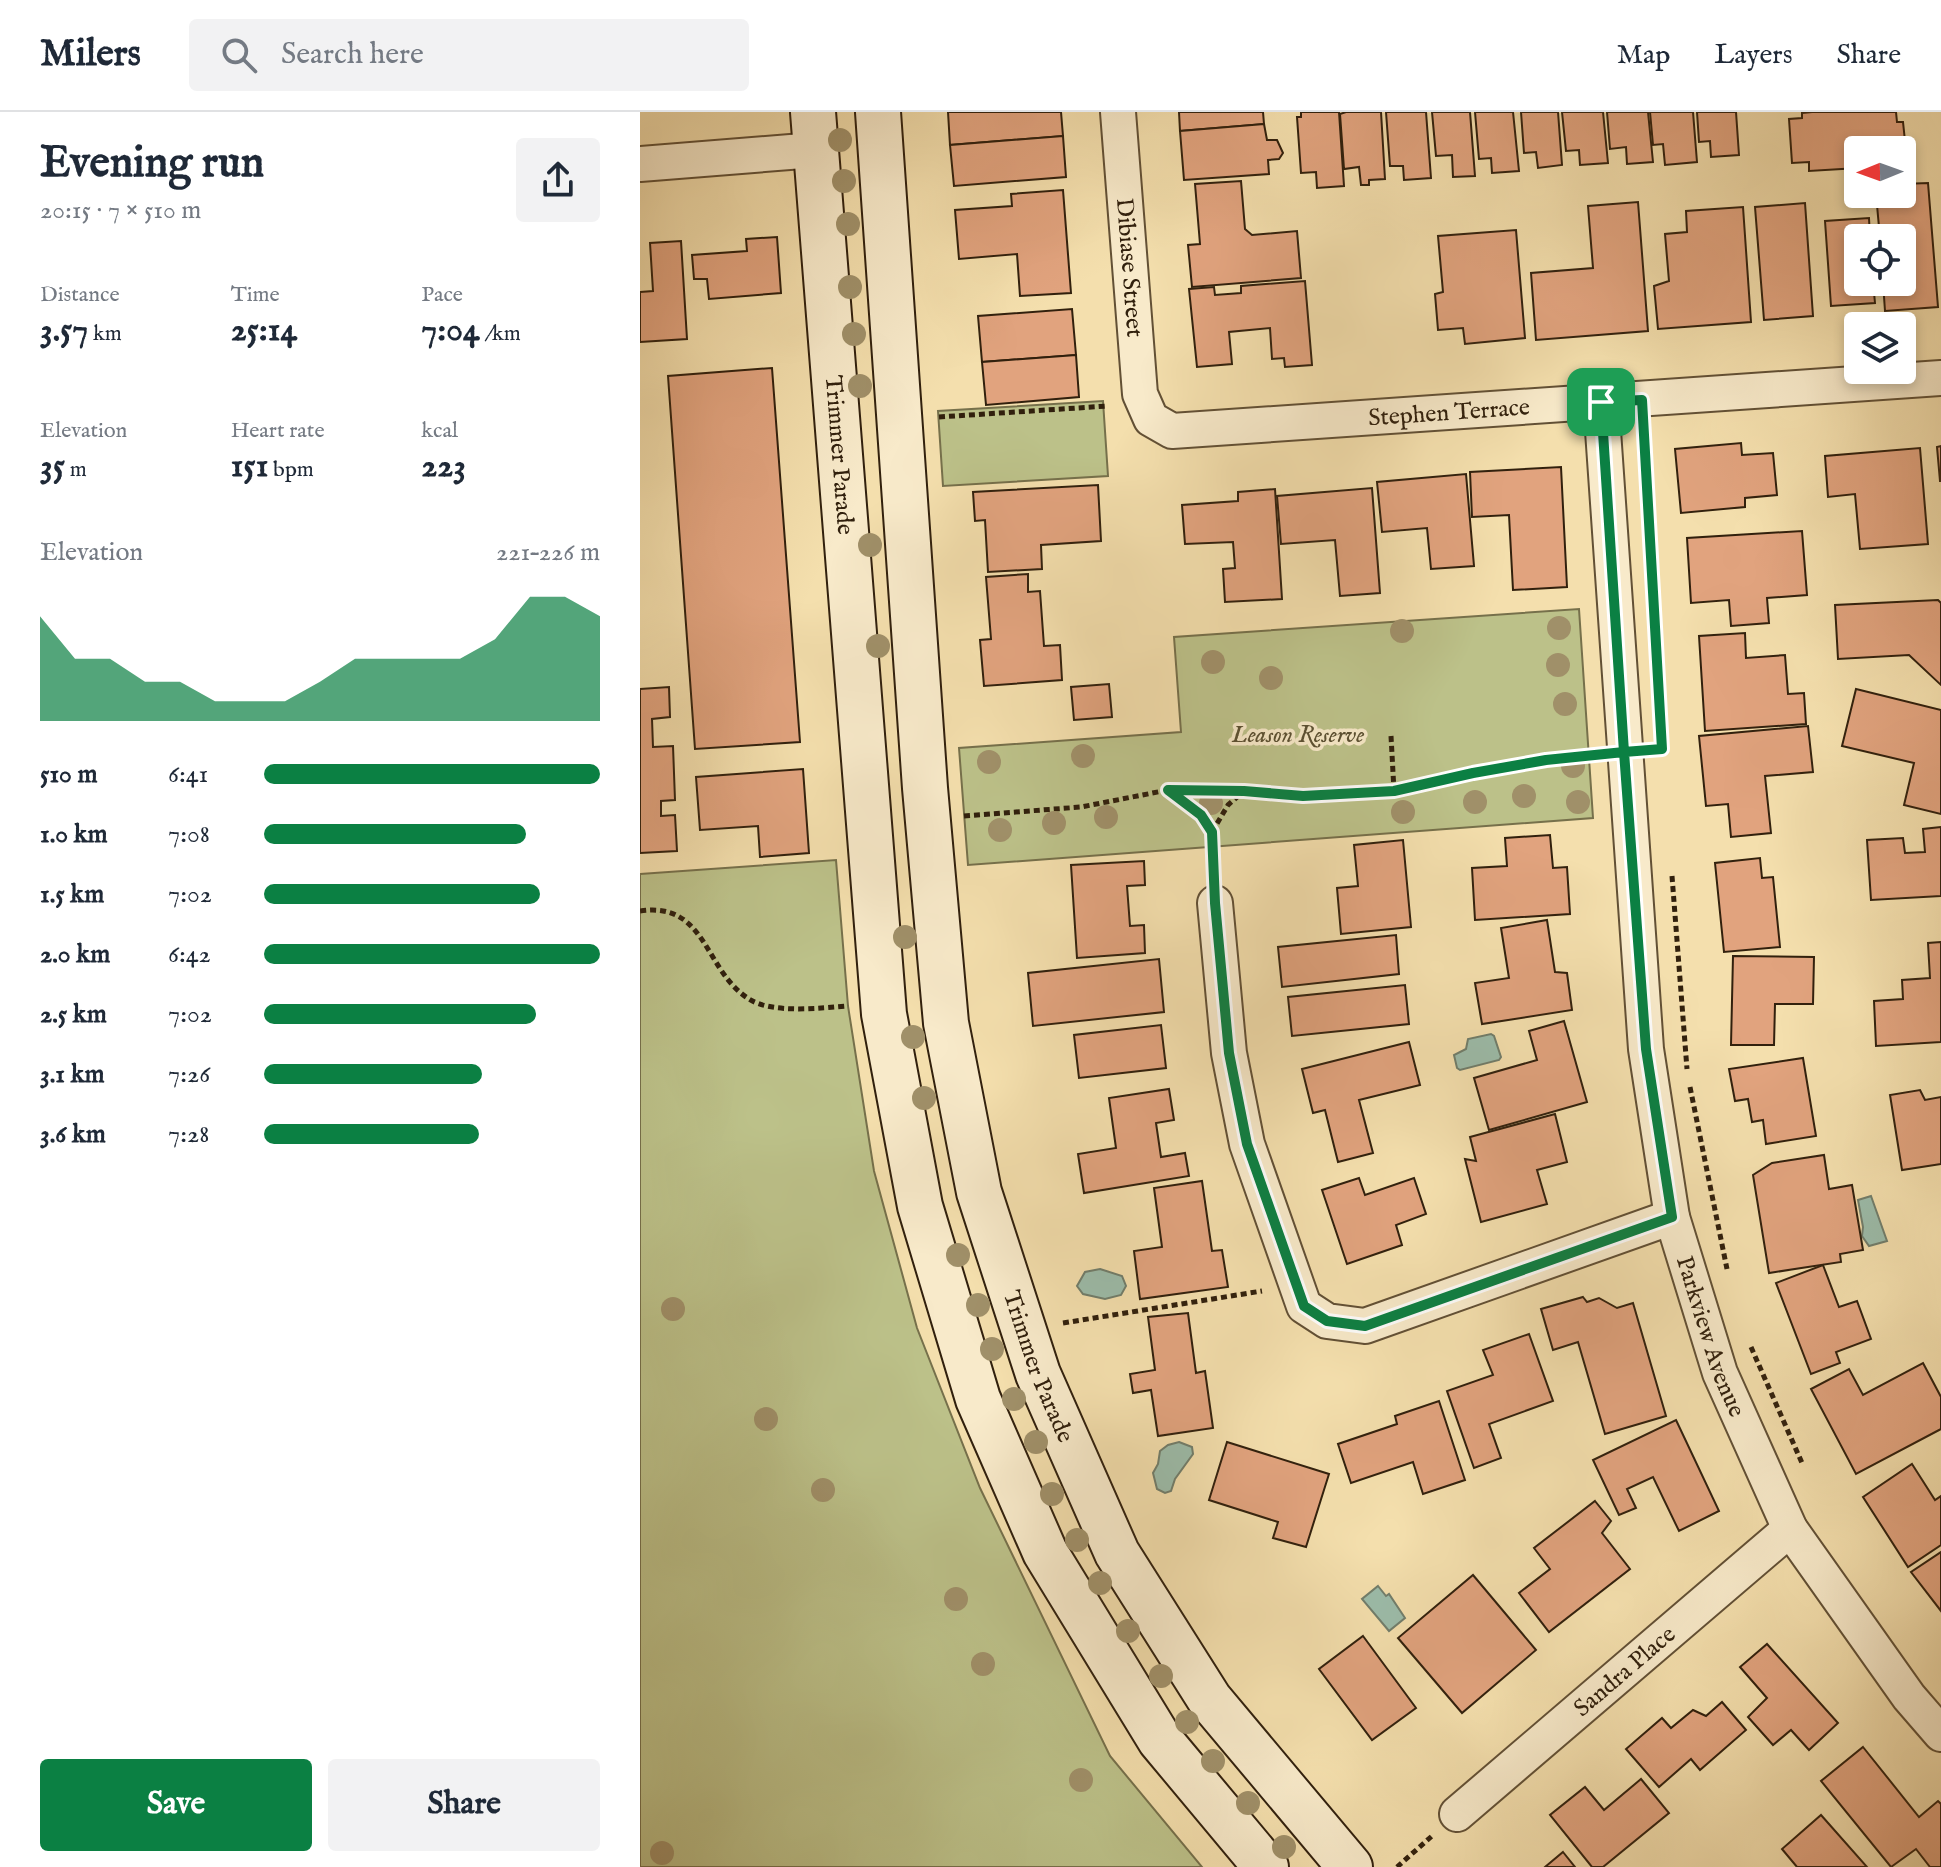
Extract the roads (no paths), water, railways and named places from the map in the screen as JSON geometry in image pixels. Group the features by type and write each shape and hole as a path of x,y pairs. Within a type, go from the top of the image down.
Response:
{"main road":[{"name":"Trimmer Parade","path":"878,112 940,802 946,1023 979,1192 1038,1374 1117,1553 1210,1700 1350,1867"},
{"name":"Trimmer Parade","path":"814,131 884,1014 920,1206 978,1399 1045,1552 1160,1740 1266,1867"},
{"path":"866,796 940,802"}],"street":[{"name":"Dibiase Street","path":"1118,112 1146,406"},
{"path":"640,164 814,131"},
{"name":"Stephen Terrace","path":"1146,406 1172,431 1941,378"},
{"name":"Parkview Avenue","path":"1601,402 1646,1049 1672,1217 1720,1373 1790,1529 1909,1697 1941,1734"},
{"path":"1215,903 1229,1053 1247,1144 1304,1306 1327,1321 1365,1326 1672,1217"},
{"name":"Sandra Place","path":"1457,1814 1790,1529"}],"park label":[{"name":"Leason Reserve","path":"1298,734"}]}
